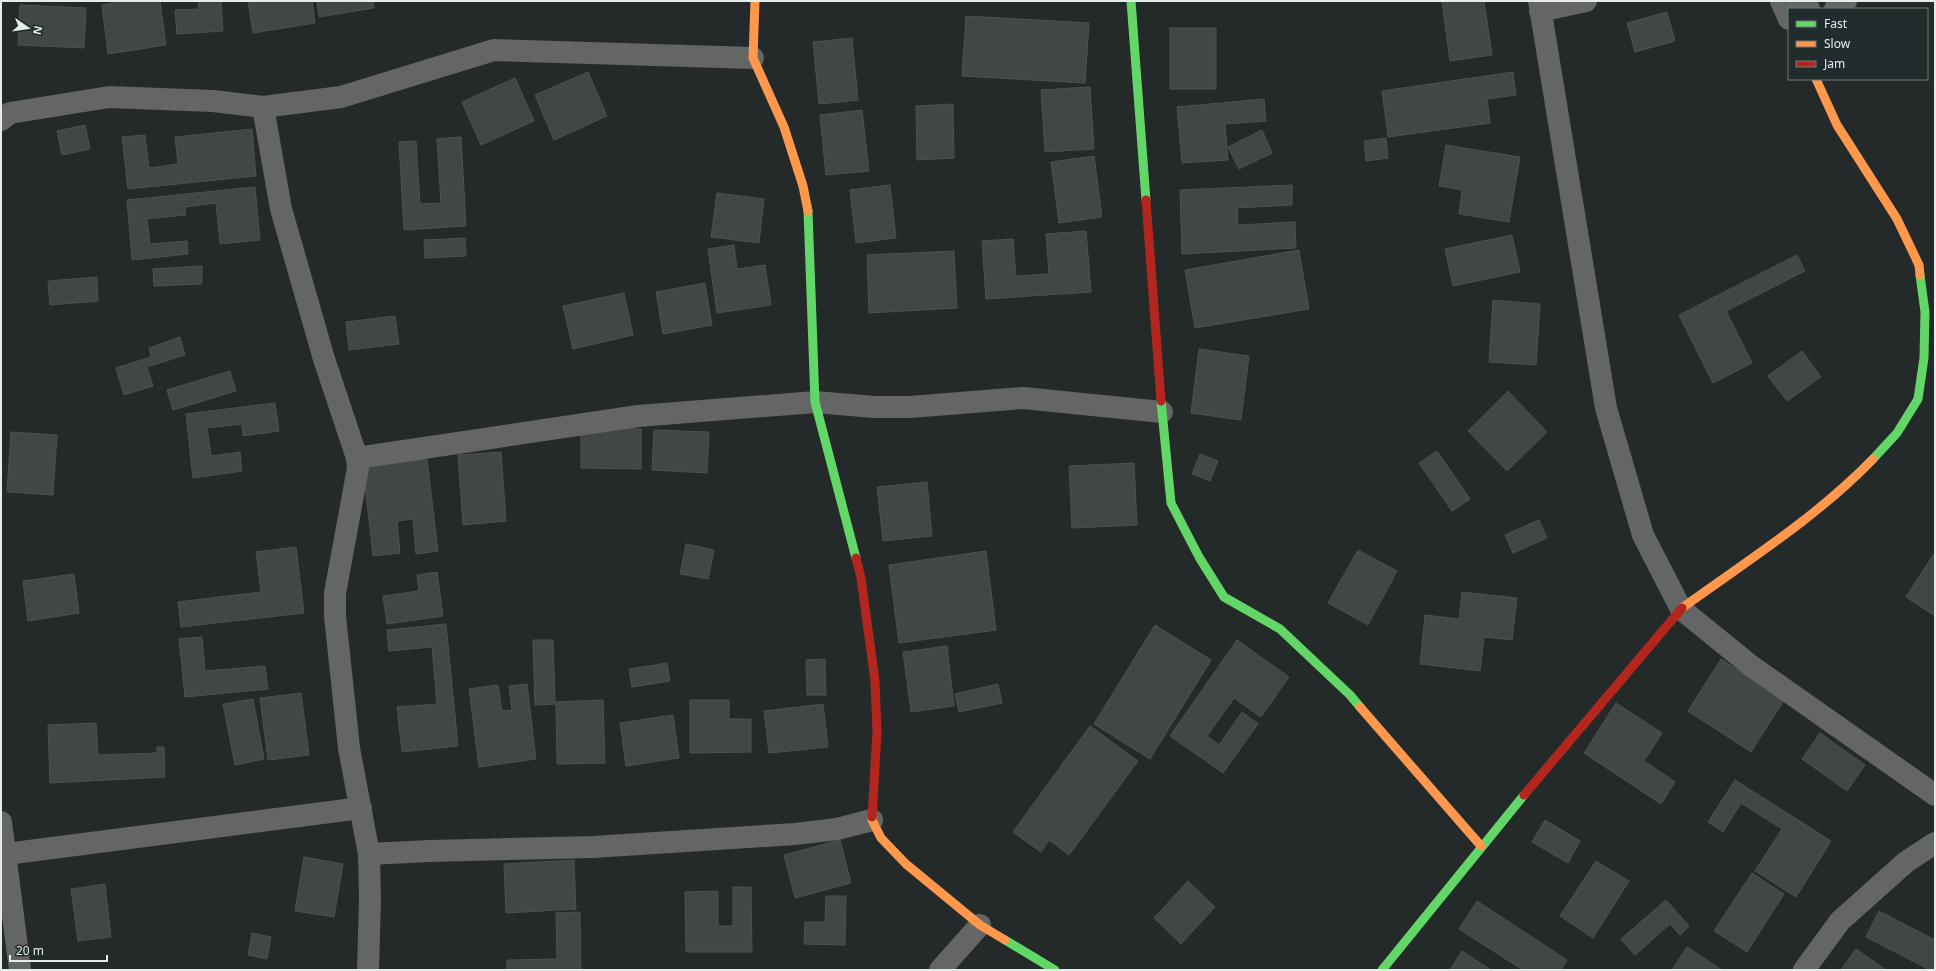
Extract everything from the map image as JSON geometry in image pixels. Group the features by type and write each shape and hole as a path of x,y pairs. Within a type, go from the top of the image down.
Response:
{"street":[{"path":"755,1 753,58 784,127 803,186 809,214 815,402 861,578 869,628 875,680 877,733 872,820 881,838 906,864 980,925 1055,970"},
{"path":"1131,1 1162,412 1171,503 1200,557 1224,597 1280,629 1350,695 1481,846"},
{"path":"1586,1 1540,6 1606,408 1643,535 1681,609 1750,665 1935,795"},
{"path":"1781,1 1788,17"},
{"path":"1798,1 1808,8"},
{"path":"1836,8 1846,1"},
{"path":"1,120 10,113 109,97 213,101 263,106 341,97 494,50 753,58"},
{"path":"1382,970 1481,846 1681,609 1793,528 1857,474 1898,432 1918,399 1924,358 1925,312 1919,264 1897,219 1837,125 1816,80"},
{"path":"263,106 281,209 324,359 357,458 358,468 335,592 335,616 349,748 370,854 368,970"},
{"path":"357,458 638,416 815,402 874,407 910,407 1023,398 1162,412"},
{"path":"6,854 361,808"},
{"path":"370,854 593,847 795,834 837,829 872,820"},
{"path":"1,822 20,970"},
{"path":"1804,970 1840,921 1906,862 1935,842"},
{"path":"940,970 980,925"}],"building":[{"path":"127,1 160,1 166,45 108,54 102,5"},
{"path":"198,1 221,1 223,31 177,34 175,10 199,9"},
{"path":"248,1 312,1 315,23 253,33"},
{"path":"317,1 373,1 374,8 319,17"},
{"path":"1484,1 1492,55 1450,61 1442,2"},
{"path":"20,5 86,8 84,48 18,45"},
{"path":"1667,12 1675,41 1635,52 1627,23"},
{"path":"966,16 1089,23 1085,83 962,76"},
{"path":"1170,28 1216,28 1216,89 1170,89"},
{"path":"852,38 858,100 819,104 813,42"},
{"path":"588,72 607,116 554,140 535,95"},
{"path":"1513,72 1516,95 1487,99 1490,123 1388,137 1382,91"},
{"path":"515,78 534,121 481,145 462,102"},
{"path":"1090,87 1094,149 1045,152 1041,90"},
{"path":"1264,99 1266,121 1225,124 1228,160 1182,163 1177,107"},
{"path":"953,104 954,158 917,160 916,106"},
{"path":"862,110 869,171 826,175 820,115"},
{"path":"85,125 90,149 62,155 57,131"},
{"path":"252,129 256,176 128,189 122,137 145,135 149,168 178,164 175,137"},
{"path":"1262,130 1272,153 1239,169 1228,147"},
{"path":"461,137 466,226 404,230 399,142 416,141 420,204 441,203 437,139"},
{"path":"1386,138 1388,158 1366,161 1364,141"},
{"path":"1446,145 1520,157 1509,222 1459,214 1462,190 1439,186"},
{"path":"1094,156 1102,217 1059,223 1051,162"},
{"path":"890,185 896,238 856,243 850,190"},
{"path":"1292,185 1292,205 1237,208 1238,225 1295,222 1296,248 1182,254 1180,190"},
{"path":"255,187 260,240 220,244 216,203 185,207 186,215 147,219 150,244 187,241 188,254 132,260 127,200"},
{"path":"717,193 764,199 759,243 711,237"},
{"path":"1086,231 1091,292 986,299 982,241 1013,239 1016,276 1049,274 1046,234"},
{"path":"1512,235 1520,272 1453,286 1445,249"},
{"path":"465,238 466,256 425,258 424,240"},
{"path":"734,245 737,269 765,265 771,305 717,313 708,249"},
{"path":"1299,250 1309,309 1195,328 1185,270"},
{"path":"954,251 957,308 869,313 867,255"},
{"path":"1797,255 1805,271 1726,311 1752,363 1713,383 1679,315"},
{"path":"202,266 202,284 154,286 153,269"},
{"path":"97,277 98,301 50,305 48,281"},
{"path":"705,283 712,325 663,334 656,292"},
{"path":"624,293 633,335 573,349 563,306"},
{"path":"1493,300 1540,304 1536,365 1489,362"},
{"path":"395,316 399,344 349,350 346,322"},
{"path":"180,337 185,355 147,367 153,386 124,395 116,368 151,357 149,348"},
{"path":"1199,349 1249,356 1241,420 1191,413"},
{"path":"1802,351 1821,377 1787,401 1768,376"},
{"path":"230,371 236,391 173,410 167,390"},
{"path":"1508,391 1547,432 1507,471 1468,431"},
{"path":"275,403 279,431 243,436 242,424 207,428 211,456 240,452 242,471 193,478 186,414"},
{"path":"581,428 641,429 641,469 581,468"},
{"path":"654,430 709,432 707,473 652,470"},
{"path":"11,432 57,435 53,495 7,492"},
{"path":"1437,451 1470,499 1452,511 1419,463"},
{"path":"501,452 506,521 463,525 458,455"},
{"path":"1200,454 1218,461 1210,481 1192,474"},
{"path":"427,459 438,551 416,554 413,519 397,521 400,553 373,556 363,467"},
{"path":"1134,463 1137,525 1072,528 1069,466"},
{"path":"927,482 932,536 883,541 877,487"},
{"path":"1539,520 1547,538 1513,553 1505,535"},
{"path":"686,544 714,550 708,579 680,574"},
{"path":"296,547 304,613 181,627 178,602 261,592 256,552"},
{"path":"1358,550 1397,571 1368,625 1328,603"},
{"path":"986,551 996,630 899,643 889,565"},
{"path":"1935,552 1935,616 1906,597"},
{"path":"437,572 443,616 387,624 383,596 419,591 417,575"},
{"path":"74,574 79,613 28,621 23,581"},
{"path":"1462,592 1517,598 1512,640 1484,637 1480,671 1420,664 1425,615 1459,619"},
{"path":"446,624 458,746 402,752 397,707 437,704 432,647 389,651 387,630"},
{"path":"1155,625 1211,660 1150,759 1094,724"},
{"path":"202,637 205,671 265,666 268,689 185,697 179,639"},
{"path":"533,640 553,640 555,702 603,700 605,763 557,764 556,704 535,705"},
{"path":"1237,640 1289,677 1261,717 1234,698 1207,736 1219,745 1242,712 1258,724 1223,773 1170,736"},
{"path":"947,646 954,706 911,712 903,652"},
{"path":"825,659 826,695 807,695 806,660"},
{"path":"1721,659 1784,700 1751,752 1688,711"},
{"path":"667,663 670,681 632,687 629,669"},
{"path":"527,684 536,759 479,767 469,689 498,685 502,711 512,710 509,686"},
{"path":"998,684 1002,703 959,712 955,694"},
{"path":"301,693 309,755 268,760 260,698"},
{"path":"253,699 264,759 235,765 223,704"},
{"path":"690,700 729,700 729,719 751,719 751,752 690,753"},
{"path":"1616,703 1662,733 1644,761 1675,782 1661,804 1584,753"},
{"path":"823,704 828,747 769,753 764,711"},
{"path":"673,715 679,758 626,766 620,723"},
{"path":"96,723 98,755 157,753 157,747 164,747 165,777 50,783 48,725"},
{"path":"1090,726 1138,761 1069,855 1049,840 1041,852 1013,832"},
{"path":"1820,733 1865,765 1847,791 1802,759"},
{"path":"1735,780 1831,841 1796,897 1755,871 1782,829 1741,803 1723,832 1708,822"},
{"path":"1545,820 1580,841 1568,863 1532,842"},
{"path":"840,840 851,883 795,898 784,855"},
{"path":"304,857 343,864 334,917 295,911"},
{"path":"574,860 576,909 506,913 504,864"},
{"path":"1596,861 1629,881 1593,938 1560,916"},
{"path":"1752,873 1784,894 1747,952 1714,931"},
{"path":"1188,881 1215,907 1181,944 1154,918"},
{"path":"105,884 111,937 78,941 71,889"},
{"path":"733,887 751,887 752,952 686,952 685,892 718,891 718,926 733,926"},
{"path":"826,896 846,896 845,945 804,944 805,922 825,922"},
{"path":"1666,900 1689,926 1680,935 1670,924 1635,955 1621,939"},
{"path":"1477,901 1567,960 1561,970 1523,970 1459,929"},
{"path":"1879,911 1935,940 1935,970 1930,970 1866,937"},
{"path":"580,912 581,970 507,970 507,960 557,959 556,913"},
{"path":"252,933 271,937 267,959 248,955"},
{"path":"1687,947 1722,970 1672,970"},
{"path":"1856,949 1886,970 1841,970"},
{"path":"1462,951 1491,970 1450,970"}],"traffic: fast":[{"path":"1131,1 1146,200"},
{"path":"808,211 815,402 856,558"},
{"path":"1873,459 1897,433 1918,399 1924,358 1925,312 1920,275"},
{"path":"1161,401 1171,503 1199,557 1224,597 1280,629 1350,695 1360,707"},
{"path":"1382,970 1524,795"},
{"path":"1005,940 1055,970"}],"traffic: slow":[{"path":"755,1 753,58 784,127 803,186 808,211"},
{"path":"1816,80 1837,125 1897,219 1919,265 1920,275"},
{"path":"1682,608 1781,538 1829,500 1873,459"},
{"path":"1360,707 1481,846"},
{"path":"872,817 881,838 906,864 980,925 1005,940"}],"traffic: jam":[{"path":"1146,200 1161,401"},
{"path":"856,558 861,578 875,681 877,733 872,817"},
{"path":"1524,795 1682,608"}]}
